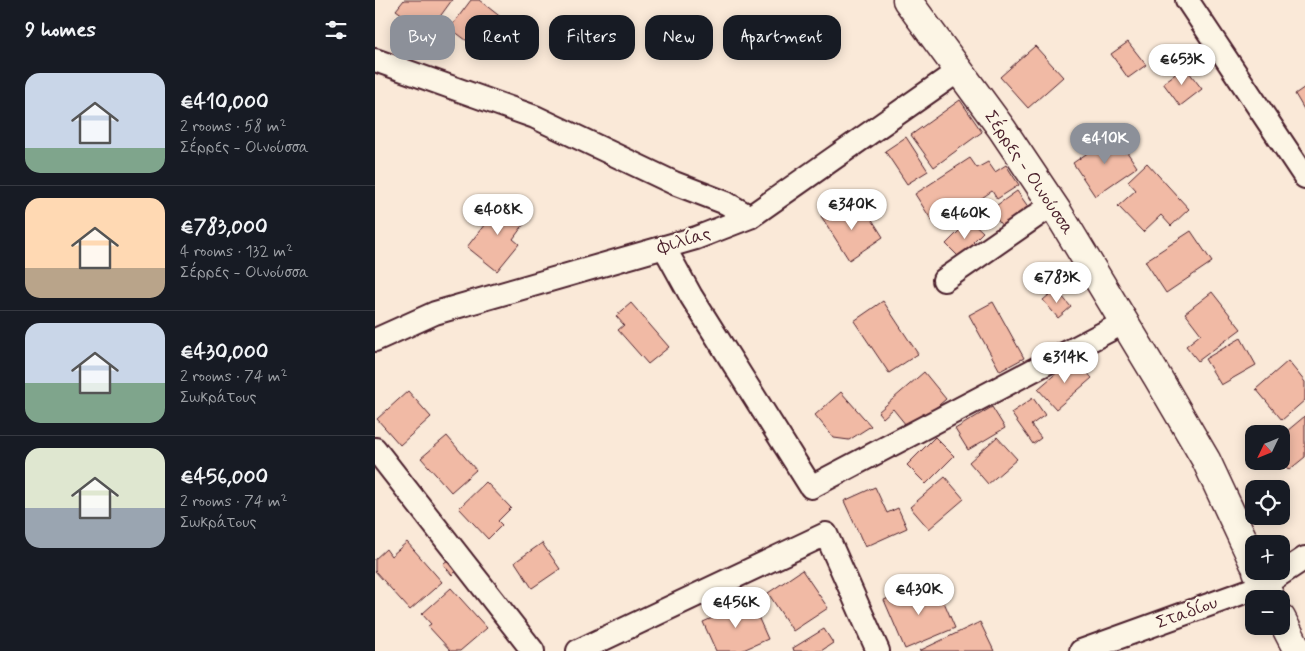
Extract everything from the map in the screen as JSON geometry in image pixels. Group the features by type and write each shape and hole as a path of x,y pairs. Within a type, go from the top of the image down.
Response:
{"street":[{"name":"Σέρρες - Οινούσσα","path":"907,0 1002,129 1052,205 1206,460 1245,544"},
{"path":"1197,3 1305,176"},
{"path":"375,60 535,117 674,183 725,203 750,217"},
{"name":"Φιλίας","path":"375,340 435,313 696,238 750,217 958,71"},
{"path":"944,280 1052,205"},
{"path":"664,247 691,296 811,487 1123,323"},
{"path":"375,449 533,651"},
{"path":"578,651 613,644 826,534 878,651"},
{"name":"Σταδίου","path":"1290,566 1305,558"},
{"name":"Σταδίου","path":"1083,651 1262,580"},
{"path":"1290,635 1298,651"}],"building":[{"path":"404,0 452,0 441,15 403,15 396,10"},
{"path":"471,0 479,0 498,15 465,15 465,39 455,32 455,21"},
{"path":"1128,42 1146,65 1128,78 1111,54"},
{"path":"1035,46 1063,77 1028,108 1000,77"},
{"path":"1185,67 1202,89 1180,106 1163,83"},
{"path":"1305,87 1305,111 1295,94"},
{"path":"960,100 982,132 934,167 911,135"},
{"path":"1115,134 1137,167 1095,196 1073,163"},
{"path":"906,137 928,171 907,184 885,151"},
{"path":"970,158 977,168 988,162 995,172 1006,165 1019,185 997,199 992,191 973,204 974,207 965,213 959,203 932,221 915,194"},
{"path":"1147,163 1189,209 1171,226 1161,215 1143,232 1118,206 1136,190 1128,181"},
{"path":"1017,191 1029,208 1002,226 990,210"},
{"path":"503,201 527,220 513,239 519,244 497,271 467,247"},
{"path":"838,205 849,221 866,210 883,237 849,260 821,216"},
{"path":"970,220 983,232 973,242 976,245 961,259 946,244"},
{"path":"1191,231 1212,262 1166,293 1145,261"},
{"path":"1056,289 1071,307 1058,318 1043,300"},
{"path":"1212,292 1241,329 1198,361 1186,346 1201,334 1185,313"},
{"path":"883,301 918,354 889,373 854,321"},
{"path":"993,302 1024,358 1000,371 969,315"},
{"path":"631,303 669,347 648,364 618,330 624,325 616,316"},
{"path":"1241,338 1256,365 1221,385 1205,359"},
{"path":"1074,358 1092,378 1056,409 1038,389"},
{"path":"1288,361 1305,382 1305,400 1282,420 1256,389"},
{"path":"924,372 946,399 910,430 893,409 883,418 878,412"},
{"path":"408,391 431,417 400,445 377,419"},
{"path":"841,392 871,426 849,440 834,438 815,415"},
{"path":"1033,398 1045,415 1031,425 1041,438 1033,444 1011,413"},
{"path":"992,407 1005,428 968,450 955,429"},
{"path":"1305,416 1305,457 1290,469 1290,428"},
{"path":"447,436 476,470 451,492 421,458"},
{"path":"935,437 954,456 926,484 907,465"},
{"path":"997,437 1017,459 988,484 969,462"},
{"path":"945,477 964,499 929,529 910,507"},
{"path":"486,482 511,508 498,521 502,525 488,539 459,508"},
{"path":"875,487 887,513 898,508 907,528 865,547 844,501"},
{"path":"407,542 442,582 410,610 375,571 375,559 386,549 391,556"},
{"path":"542,543 560,569 532,588 515,562"},
{"path":"453,555 462,566 452,575 443,564"},
{"path":"802,570 828,608 793,631 768,593"},
{"path":"922,585 928,600 941,595 955,628 905,649 884,600"},
{"path":"451,588 487,628 460,651 451,651 428,626 431,624 422,614"},
{"path":"751,601 768,639 741,651 716,651 703,622"},
{"path":"980,622 994,651 919,651"},
{"path":"824,629 833,643 821,651 794,651 793,648"}]}
